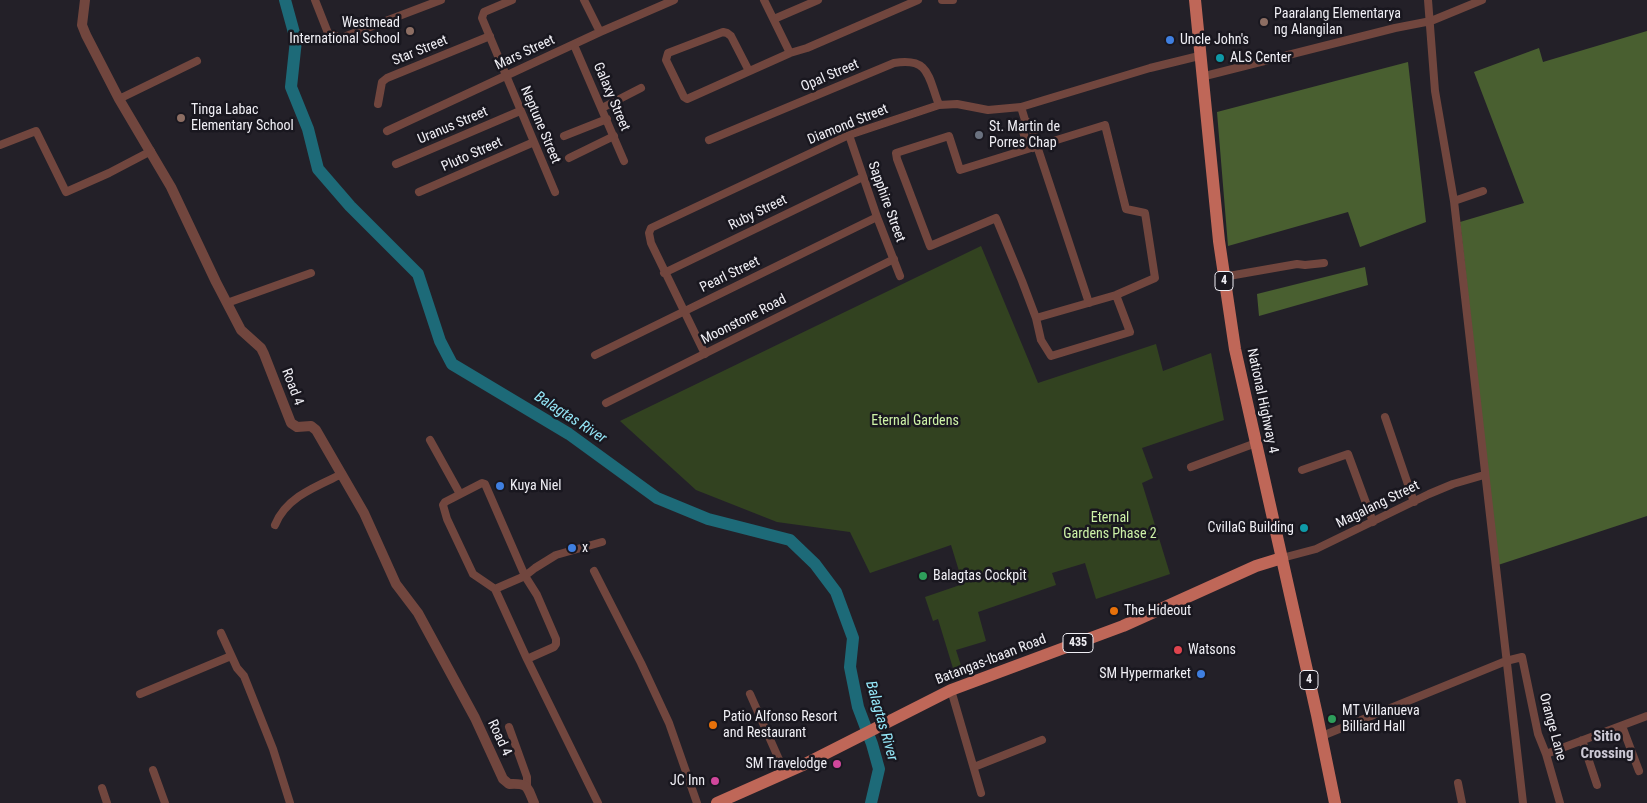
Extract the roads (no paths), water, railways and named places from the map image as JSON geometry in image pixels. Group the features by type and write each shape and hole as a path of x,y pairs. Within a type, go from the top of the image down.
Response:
{"main road":[{"name":"National Highway 4","path":"1195,0 1201,77 1223,277 1239,370 1322,736 1335,803"},
{"name":"Batangas-Ibaan Road","path":"717,803 786,773 951,690 1123,626 1256,566 1282,558"}],"street":[{"name":"Road 4","path":"84,0 82,25 86,36 119,99 171,187 226,303 241,330 261,348 291,423 297,427 311,426 315,428 373,529 396,584 418,613 475,718 503,779 509,784 522,783 527,787"},
{"path":"315,0 328,34 341,38 440,0"},
{"name":"Neptune Street","path":"512,0 484,12 482,18 555,192"},
{"path":"584,0 600,32"},
{"name":"Mars Street","path":"387,131 600,32 674,0"},
{"path":"764,0 790,53"},
{"path":"774,19 818,0"},
{"path":"749,71 730,36 723,32 668,53 666,56 666,60 684,97 687,99 790,53 807,48 918,0"},
{"path":"942,0 953,0"},
{"path":"1428,0 1435,91 1454,202 1523,803"},
{"path":"1201,77 1395,28 1431,21 1482,0"},
{"name":"Star Street","path":"378,104 382,82 387,78 490,36"},
{"name":"Galaxy Street","path":"574,44 624,161"},
{"name":"Diamond Street","path":"705,354 651,243 649,233 651,228 849,135 939,105 957,104 988,110 1021,107 1150,68 1199,56"},
{"path":"119,99 197,61"},
{"name":"Opal Street","path":"708,140 894,63 907,61 920,64 926,72 939,105"},
{"path":"602,108 641,88"},
{"path":"1021,107 1025,120 1022,128 1025,138 1035,147 1090,303"},
{"name":"Uranus Street","path":"396,164 520,111"},
{"path":"564,136 607,119"},
{"path":"1036,318 1116,295 1155,278 1145,213 1126,209 1105,125 960,170 949,136 896,153 929,244 933,245 996,218 1036,318 1041,340 1051,356 1130,332 1116,295"},
{"path":"0,146 36,131 66,192 109,173 151,151"},
{"name":"Sapphire Street","path":"849,135 900,276"},
{"path":"569,158 614,136"},
{"name":"Pluto Street","path":"419,192 534,142"},
{"name":"Ruby Street","path":"664,273 863,177"},
{"path":"1454,202 1483,191"},
{"name":"Pearl Street","path":"595,355 877,216"},
{"name":"Moonstone Road","path":"606,403 894,259"},
{"path":"1223,277 1297,264 1305,266 1324,263"},
{"path":"226,303 311,273"},
{"path":"1386,417 1414,502"},
{"path":"430,440 460,494"},
{"path":"1191,467 1256,444"},
{"path":"1302,470 1348,454 1373,522"},
{"path":"275,526 281,513 292,502 309,490 342,474"},
{"name":"Magalang Street","path":"1282,558 1316,548 1453,484 1484,475"},
{"path":"527,659 554,647 556,639 537,595 525,576 485,484 482,483 445,502 443,505 447,520 473,574 496,590 527,659 598,803"},
{"path":"496,590 525,576 556,555 602,542"},
{"path":"594,571 669,723 697,803"},
{"path":"221,633 237,668 245,679 273,749 290,803"},
{"path":"140,694 231,656"},
{"name":"Orange Lane","path":"1506,662 1522,657 1538,734 1546,754 1560,803"},
{"path":"1322,736 1506,662"},
{"path":"951,690 981,794"},
{"path":"750,694 786,773"},
{"path":"1546,754 1647,716"},
{"path":"1622,726 1639,771"},
{"path":"509,727 527,777 527,787 534,803"},
{"path":"974,767 1042,740"},
{"path":"1582,740 1597,785"},
{"path":"153,770 165,803"},
{"path":"1458,784 1462,803"},
{"path":"102,788 107,803"}],"waterway":[{"name":"Balagtas River","path":"285,0 296,40 291,87 308,129 318,169 350,206 418,274 440,341 452,364 569,434 657,498 708,519 790,540 815,564 836,592 853,638 850,667 858,707 879,769 871,803"}],"place":[{"name":"Paaralang Elementarya ng Alangilan","path":"1264,22"},
{"name":"Westmead International School","path":"410,31"},
{"name":"Uncle John's","path":"1170,40"},
{"name":"ALS Center","path":"1220,58"},
{"name":"Tinga Labac Elementary School","path":"181,118"},
{"name":"St. Martin de Porres Chap","path":"979,135"},
{"name":"Kuya Niel","path":"500,486"},
{"name":"CvillaG Building","path":"1304,528"},
{"name":"x","path":"572,548"},
{"name":"Balagtas Cockpit","path":"923,576"},
{"name":"The Hideout","path":"1114,611"},
{"name":"Watsons","path":"1178,650"},
{"name":"SM Hypermarket","path":"1201,674"},
{"name":"MT Villanueva Billiard Hall","path":"1332,719"},
{"name":"Patio Alfonso Resort and Restaurant","path":"713,725"},
{"name":"SM Travelodge","path":"837,764"},
{"name":"JC Inn","path":"715,781"}],"district":[{"name":"Sitio Crossing","path":"1607,746"}],"park label":[{"name":"Eternal Gardens","path":"915,421"},
{"name":"Eternal Gardens Phase 2","path":"1110,526"}]}
